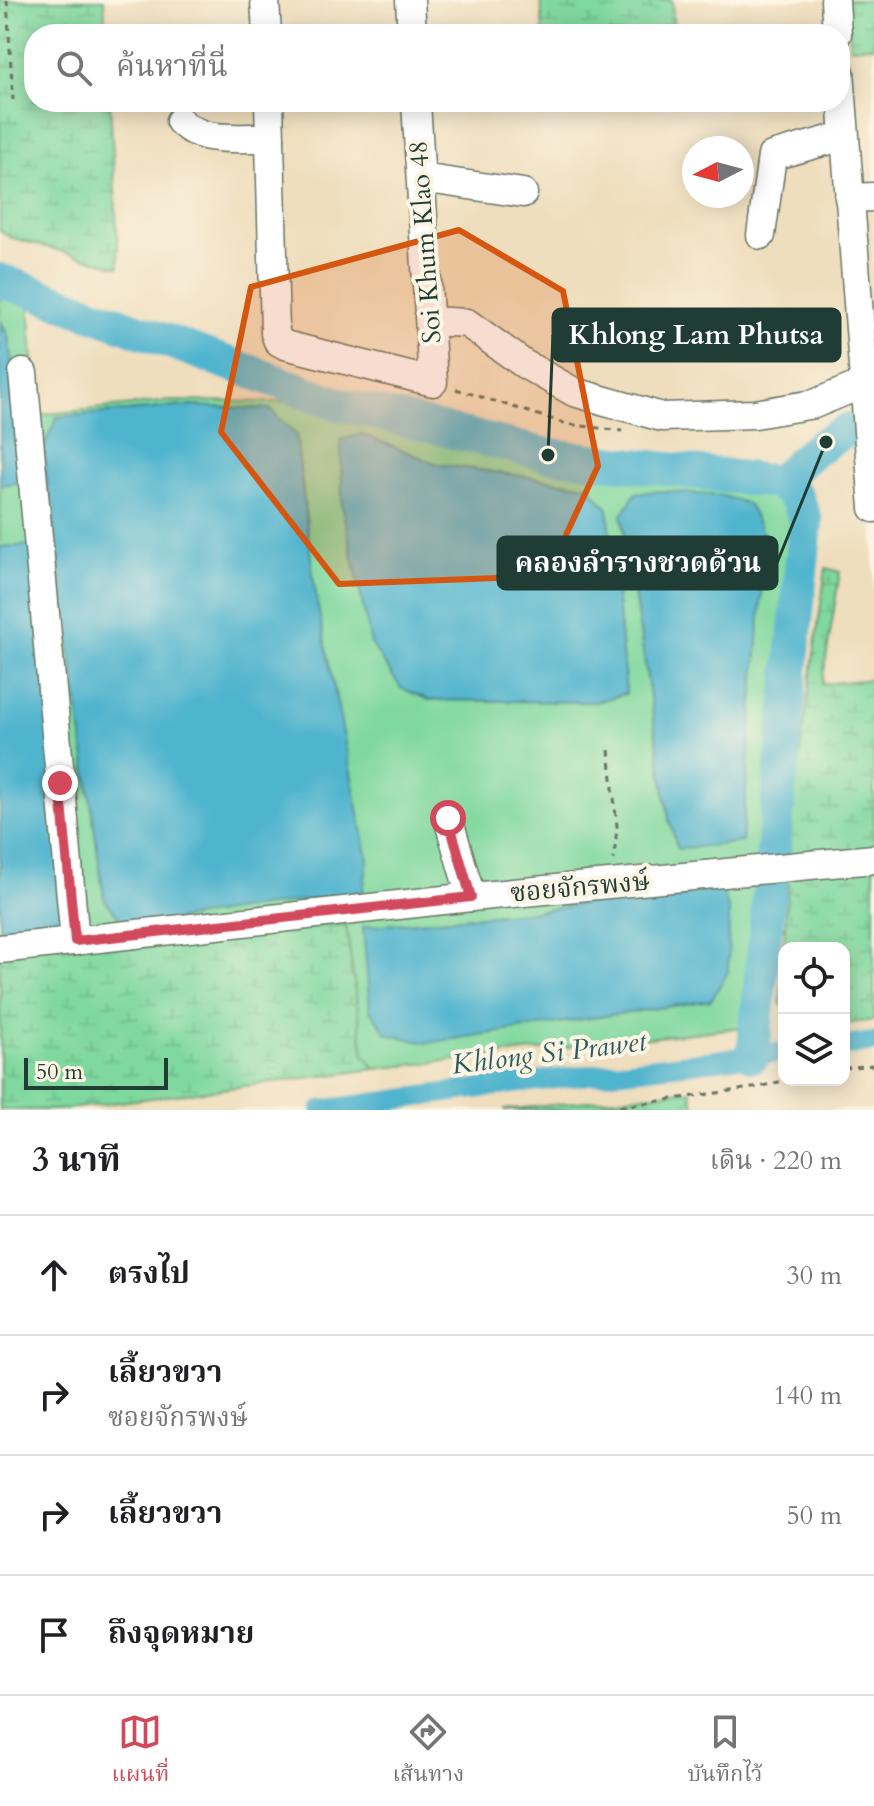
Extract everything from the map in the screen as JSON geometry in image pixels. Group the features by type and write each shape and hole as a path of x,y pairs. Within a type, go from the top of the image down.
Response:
{"street":[{"path":"265,0 266,24"},
{"path":"410,0 411,24"},
{"path":"835,0 836,24"},
{"path":"180,121 190,132 203,136 270,138 269,112"},
{"name":"Soi Khum Klao 48","path":"270,138 275,333 278,341 433,382 417,112"},
{"path":"842,112 844,136 862,198 865,383 874,508"},
{"path":"761,235 772,156 844,136"},
{"path":"421,178 523,193"},
{"path":"430,321 467,323 524,364 574,392 662,417 755,414 814,404 865,383"},
{"path":"23,373 75,941"},
{"path":"448,818 471,897"},
{"name":"ซอยจักรพงษ์","path":"0,949 471,897 874,859"}],"path":[{"path":"7,0 13,100"},
{"path":"609,750 617,826 610,884"},
{"path":"850,1067 874,1065"},
{"path":"596,1110 778,1082"}],"highlighted area":[{"path":"459,230 563,291 598,466 547,576 339,584 221,432 251,287"}],"green space":[{"path":"0,0 104,0 105,24 24,24 24,112 111,112 119,267 9,237 0,230"},
{"path":"541,0 672,0 673,24 542,24"},
{"path":"846,0 874,0 874,46 850,47"},
{"path":"0,290 29,305 37,415 171,401 290,402 652,473 770,490 786,499 793,514 744,1027 376,1069 364,1056 346,925 0,949 0,934 74,920 36,545 0,547 0,485 29,481 8,336 0,320","holes":["187,406 269,409 296,436 315,592 126,927 104,898 43,449 58,417","361,434 437,464 589,486 608,509 626,694 595,702 430,700 401,688","622,515 678,849 669,819","537,911 729,912 363,927"]},
{"path":"826,568 840,572 822,684 874,679 874,1020 850,1023 850,942 784,942 793,803"},
{"path":"346,925 364,1055 376,1069 58,1110 0,1110 0,949"},
{"path":"691,1090 695,1110 504,1110"}],"water":[{"path":"0,320 8,336 29,481 0,485"},
{"path":"187,406 270,409 296,435 315,592 368,859 363,892 126,927 104,898 43,449 57,417"},
{"path":"361,434 437,464 589,486 608,509 626,693 595,702 429,700 401,688 371,644 342,506 341,440"},
{"path":"662,491 723,496 748,504 766,540 742,842 678,849 669,819 622,515 636,493"},
{"path":"36,545 75,920 0,934 0,547"},
{"path":"720,882 729,912 728,972 711,1000 427,1043 387,1034 370,1010 363,927 537,911"}],"waterway":[{"path":"0,280 339,404 548,455 778,482 797,498 806,521 753,1056"},
{"path":"778,482 834,437 874,422"},
{"name":"Khlong Si Prawet","path":"850,1045 874,1042"},
{"name":"Khlong Si Prawet","path":"321,1110 778,1053"}],"place":[{"name":"คลองลำรางชวดด้วน","path":"826,442"},
{"name":"Khlong Lam Phutsa","path":"548,455"}],"route":[{"path":"60,783 75,941 471,897 448,818"}]}
